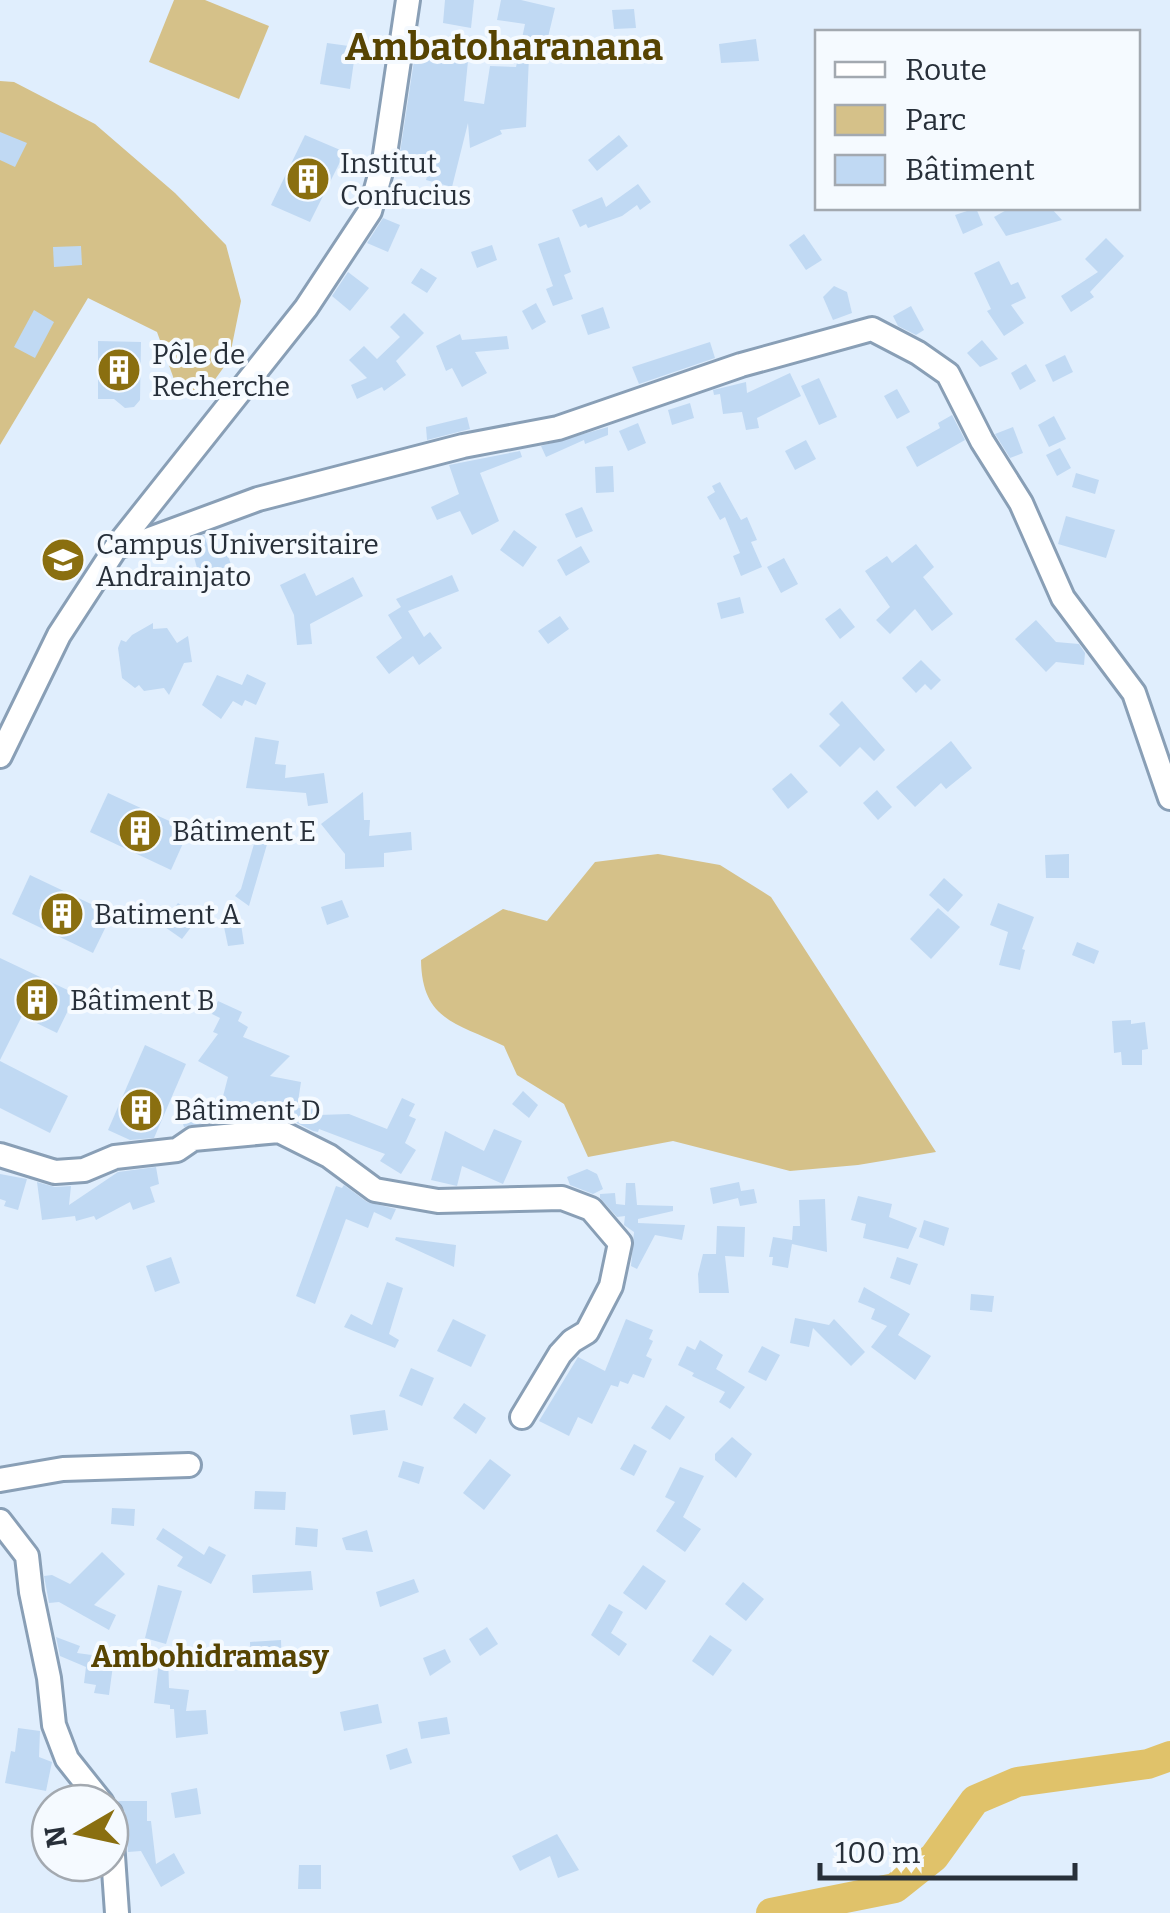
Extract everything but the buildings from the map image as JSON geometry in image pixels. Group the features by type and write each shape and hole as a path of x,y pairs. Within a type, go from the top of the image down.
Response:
{"street":[{"path":"0,756 59,635 117,546 306,308 370,210 384,161 408,0"},
{"path":"117,546 148,540 258,499 463,446 558,428 741,365 872,329 948,374 982,441 1021,503 1062,598 1134,693 1170,798"},
{"path":"0,1155 55,1172 84,1170 115,1157 177,1150 193,1139 278,1131 329,1156 375,1190 438,1200 562,1198 591,1209 620,1243 611,1286 587,1332 572,1340 560,1354 522,1417"},
{"path":"0,1480 63,1469 188,1465"},
{"path":"0,1522 27,1556 54,1725 67,1759 86,1783"},
{"path":"115,1883 117,1913"}],"green space":[{"path":"174,0 205,0 269,26 239,99 149,62"},
{"path":"0,81 14,82 95,124 175,193 226,245 241,301 229,360 203,396 180,396 157,332 88,298 0,445"},
{"path":"658,854 720,865 771,897 936,1152 790,1171 673,1141 588,1157 564,1104 517,1075 504,1046 457,1025 435,1008 423,980 421,960 503,909 547,921 595,862"}],"waterway":[{"path":"771,1913 895,1888 934,1857 975,1800 1017,1782 1148,1764 1170,1756"}],"place":[{"name":"Institut Confucius","path":"308,179"},
{"name":"Pôle de Recherche","path":"119,370"},
{"name":"Campus Universitaire Andrainjato","path":"63,560"},
{"name":"Bâtiment E","path":"140,831"},
{"name":"Batiment A","path":"62,914"},
{"name":"Bâtiment B","path":"37,1000"},
{"name":"Bâtiment D","path":"141,1110"}],"district":[{"name":"Ambatoharanana","path":"504,47"},
{"name":"Ambohidramasy","path":"210,1657"}]}
